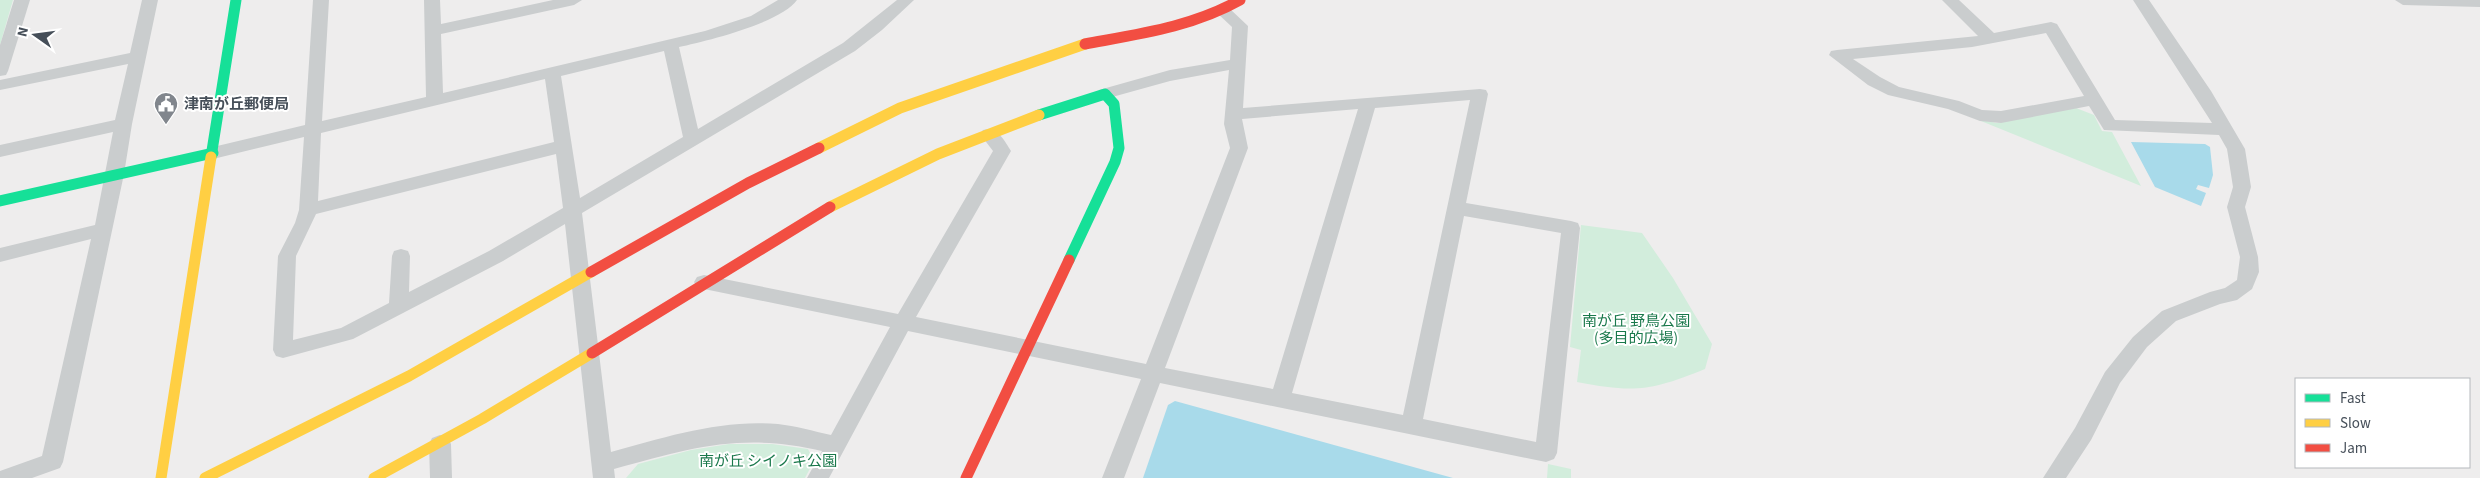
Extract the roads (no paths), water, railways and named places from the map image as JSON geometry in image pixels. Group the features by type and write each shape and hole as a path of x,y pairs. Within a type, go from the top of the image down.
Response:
{"street":[{"path":"0,71 22,0"},
{"path":"5,478 52,462 101,230 115,174 123,124 150,0"},
{"path":"161,478 214,153 236,0"},
{"path":"321,0 308,210 304,223 287,256 283,350 346,334 496,256 849,47 876,27 906,0"},
{"path":"432,0 434,100"},
{"path":"433,31 574,0"},
{"path":"0,201 214,153 312,128 670,44 738,26 757,18 789,0"},
{"path":"205,478 409,376 748,183 900,108 1084,44 1162,29 1224,12 1240,0"},
{"path":"1950,0 1990,40"},
{"path":"2054,478 2083,434 2112,378 2140,342 2169,316 2230,295 2245,284 2249,272 2249,257 2236,206 2242,187 2236,149 2205,95 2141,0"},
{"path":"2403,0 2480,2"},
{"path":"1113,478 1239,148 1233,124 1240,26 1224,12"},
{"path":"2095,99 2000,117 1980,114 1954,104 1894,91 1874,81 1837,55 1990,40 2051,27 2095,99 2110,126 2225,130"},
{"path":"670,44 692,139"},
{"path":"0,85 137,57"},
{"path":"374,478 440,444 588,356 775,238 845,199 936,154 1051,110 1130,86 1214,66 1236,64"},
{"path":"552,72 573,211 588,356 604,471 682,442 729,434 776,433 836,445"},
{"path":"966,478 1115,162 1119,148 1114,104 1105,94"},
{"path":"1234,114 1480,94 1411,426"},
{"path":"1280,399 1368,104"},
{"path":"0,151 123,124"},
{"path":"818,478 903,322 1002,151 989,134"},
{"path":"308,210 563,146"},
{"path":"704,282 1546,453 1571,228 1456,208"},
{"path":"0,255 101,230"},
{"path":"398,306 401,256"},
{"path":"440,444 441,478"}],"water":[{"path":"2131,142 2205,144 2210,147 2213,175 2209,188 2198,185 2196,189 2206,193 2201,206 2155,187"},
{"path":"1175,401 1453,478 1143,478 1168,405"}],"place":[{"name":"津南が丘郵便局","path":"166,125"}],"park label":[{"name":"南が丘 野鳥公園 (多目的広場)","path":"1636,330"},
{"name":"南が丘 シイノキ公園","path":"768,461"}]}
